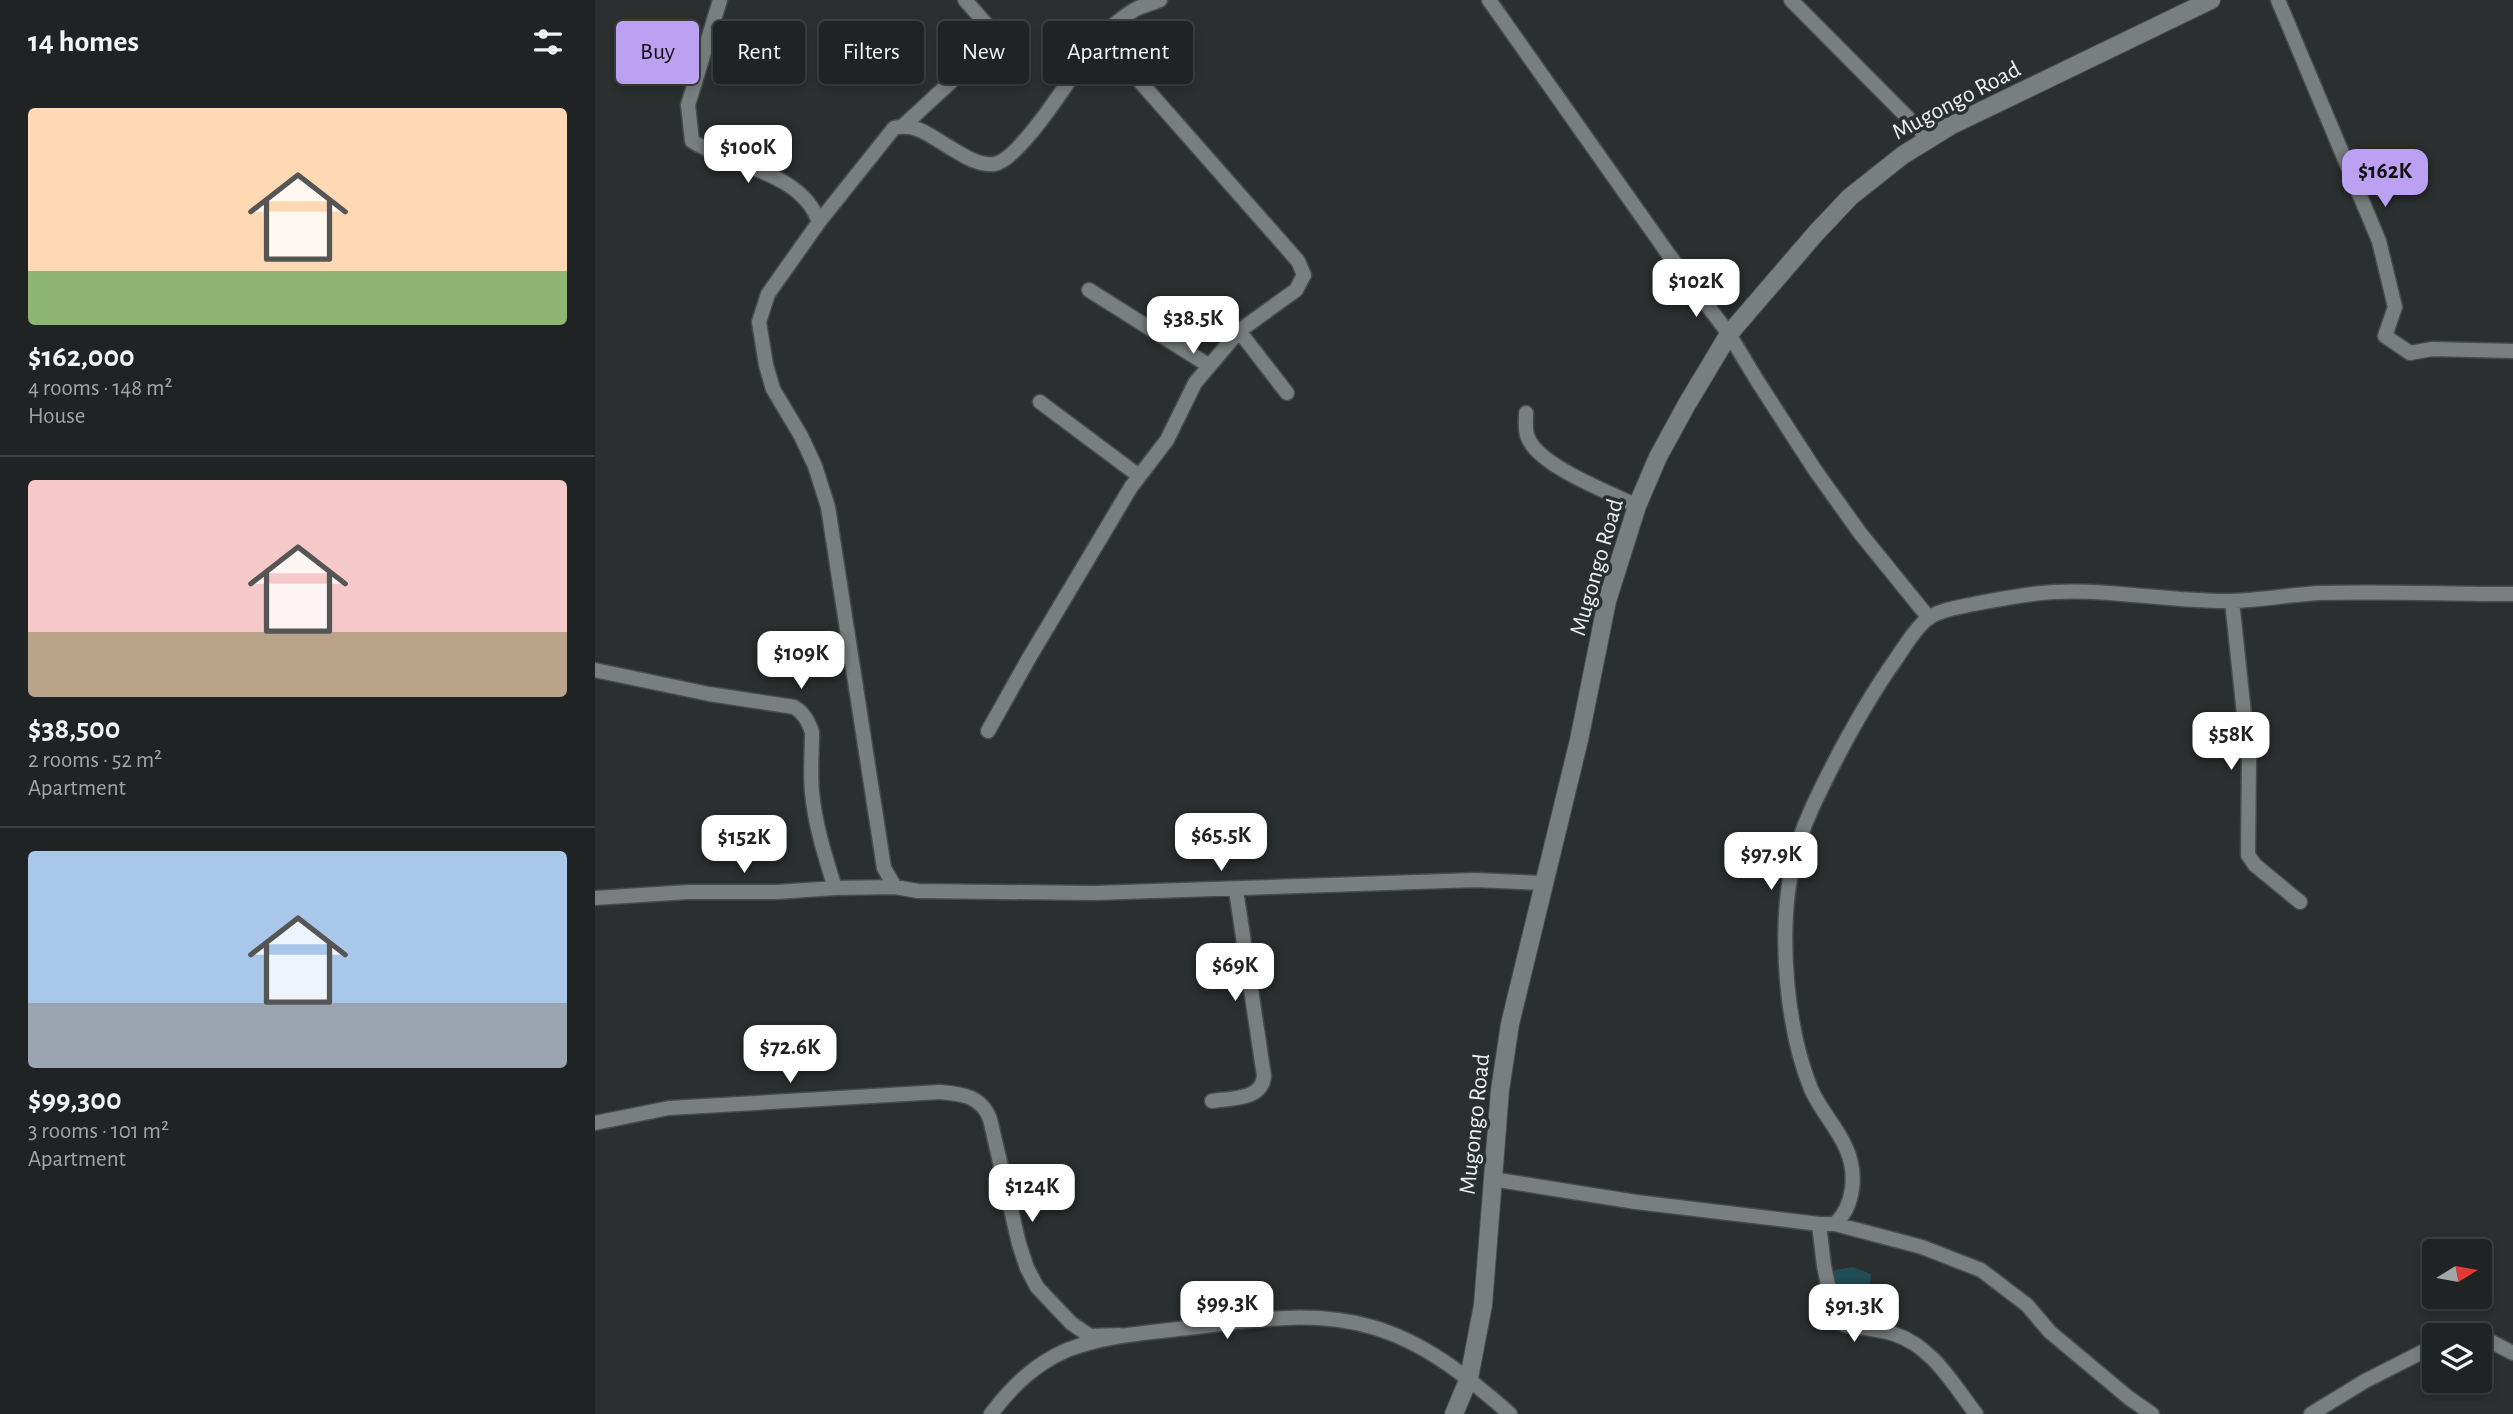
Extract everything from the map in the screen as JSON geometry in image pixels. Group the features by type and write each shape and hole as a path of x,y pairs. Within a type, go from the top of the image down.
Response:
{"street":[{"path":"720,0 688,105 692,141 748,165 801,193 814,208 818,222"},
{"path":"903,126 992,44 994,33 991,26 965,0"},
{"path":"1122,21 1138,8 1160,0"},
{"path":"1489,0 1669,254 1730,334 1815,470 1860,533 1929,618"},
{"path":"1791,0 1928,138"},
{"name":"Mugongo Road","path":"1454,1414 1469,1378 1483,1305 1500,1090 1510,1024 1579,740 1607,601 1637,506 1675,425 1730,334 1816,233 1850,197 1881,171 1928,138 2211,0"},
{"path":"2278,0 2379,242 2395,307 2385,336 2410,353 2432,349 2513,351"},
{"path":"895,887 884,868 828,507 815,466 773,389 759,322 768,294 818,222 894,128 903,126 920,130 970,159 994,164 1003,160 1039,123 1066,84"},
{"path":"988,731 1139,476 1167,440 1195,383 1239,331 1296,290 1302,282 1303,268 1142,84"},
{"path":"1089,290 1208,365"},
{"path":"1239,331 1287,393"},
{"path":"1040,402 1139,476"},
{"path":"1527,412 1527,434 1540,456 1554,466 1637,506"},
{"path":"1835,1224 1848,1206 1852,1191 1851,1163 1847,1149 1814,1096 1798,1042 1787,974 1790,873 1807,822 1836,758 1861,712 1910,638 1929,618 1957,607 2057,592 2232,601 2318,593 2513,594"},
{"path":"2232,601 2249,761 2248,855 2255,865 2300,902"},
{"path":"595,670 800,710 812,732 812,791 822,848 835,888"},
{"path":"595,898 688,892 776,892 895,887 918,891 1094,893 1475,880 1543,883"},
{"path":"1212,1101 1252,1094 1259,1091 1263,1084 1236,890"},
{"path":"595,1124 669,1108 940,1092 969,1096 986,1110 990,1119 1019,1244 1037,1287 1070,1324 1090,1336 1282,1317 1332,1318 1373,1327 1414,1343 1469,1378 1510,1414"},
{"path":"1492,1179 1636,1202 1835,1224 1922,1247 1981,1270 2027,1305 2050,1332 2152,1414"},
{"path":"1819,1224 1824,1266 1834,1313 1838,1320 1845,1325 1895,1334 1924,1350 1937,1362 1976,1414"},
{"path":"991,1414 1031,1370 1068,1350 1120,1335"},
{"path":"2492,1343 2513,1353"},
{"path":"2311,1414 2365,1381 2422,1352"}],"shaded area":[{"path":"1853,1267 1871,1274 1869,1293 1852,1306 1836,1311 1819,1281 1835,1270"}]}
